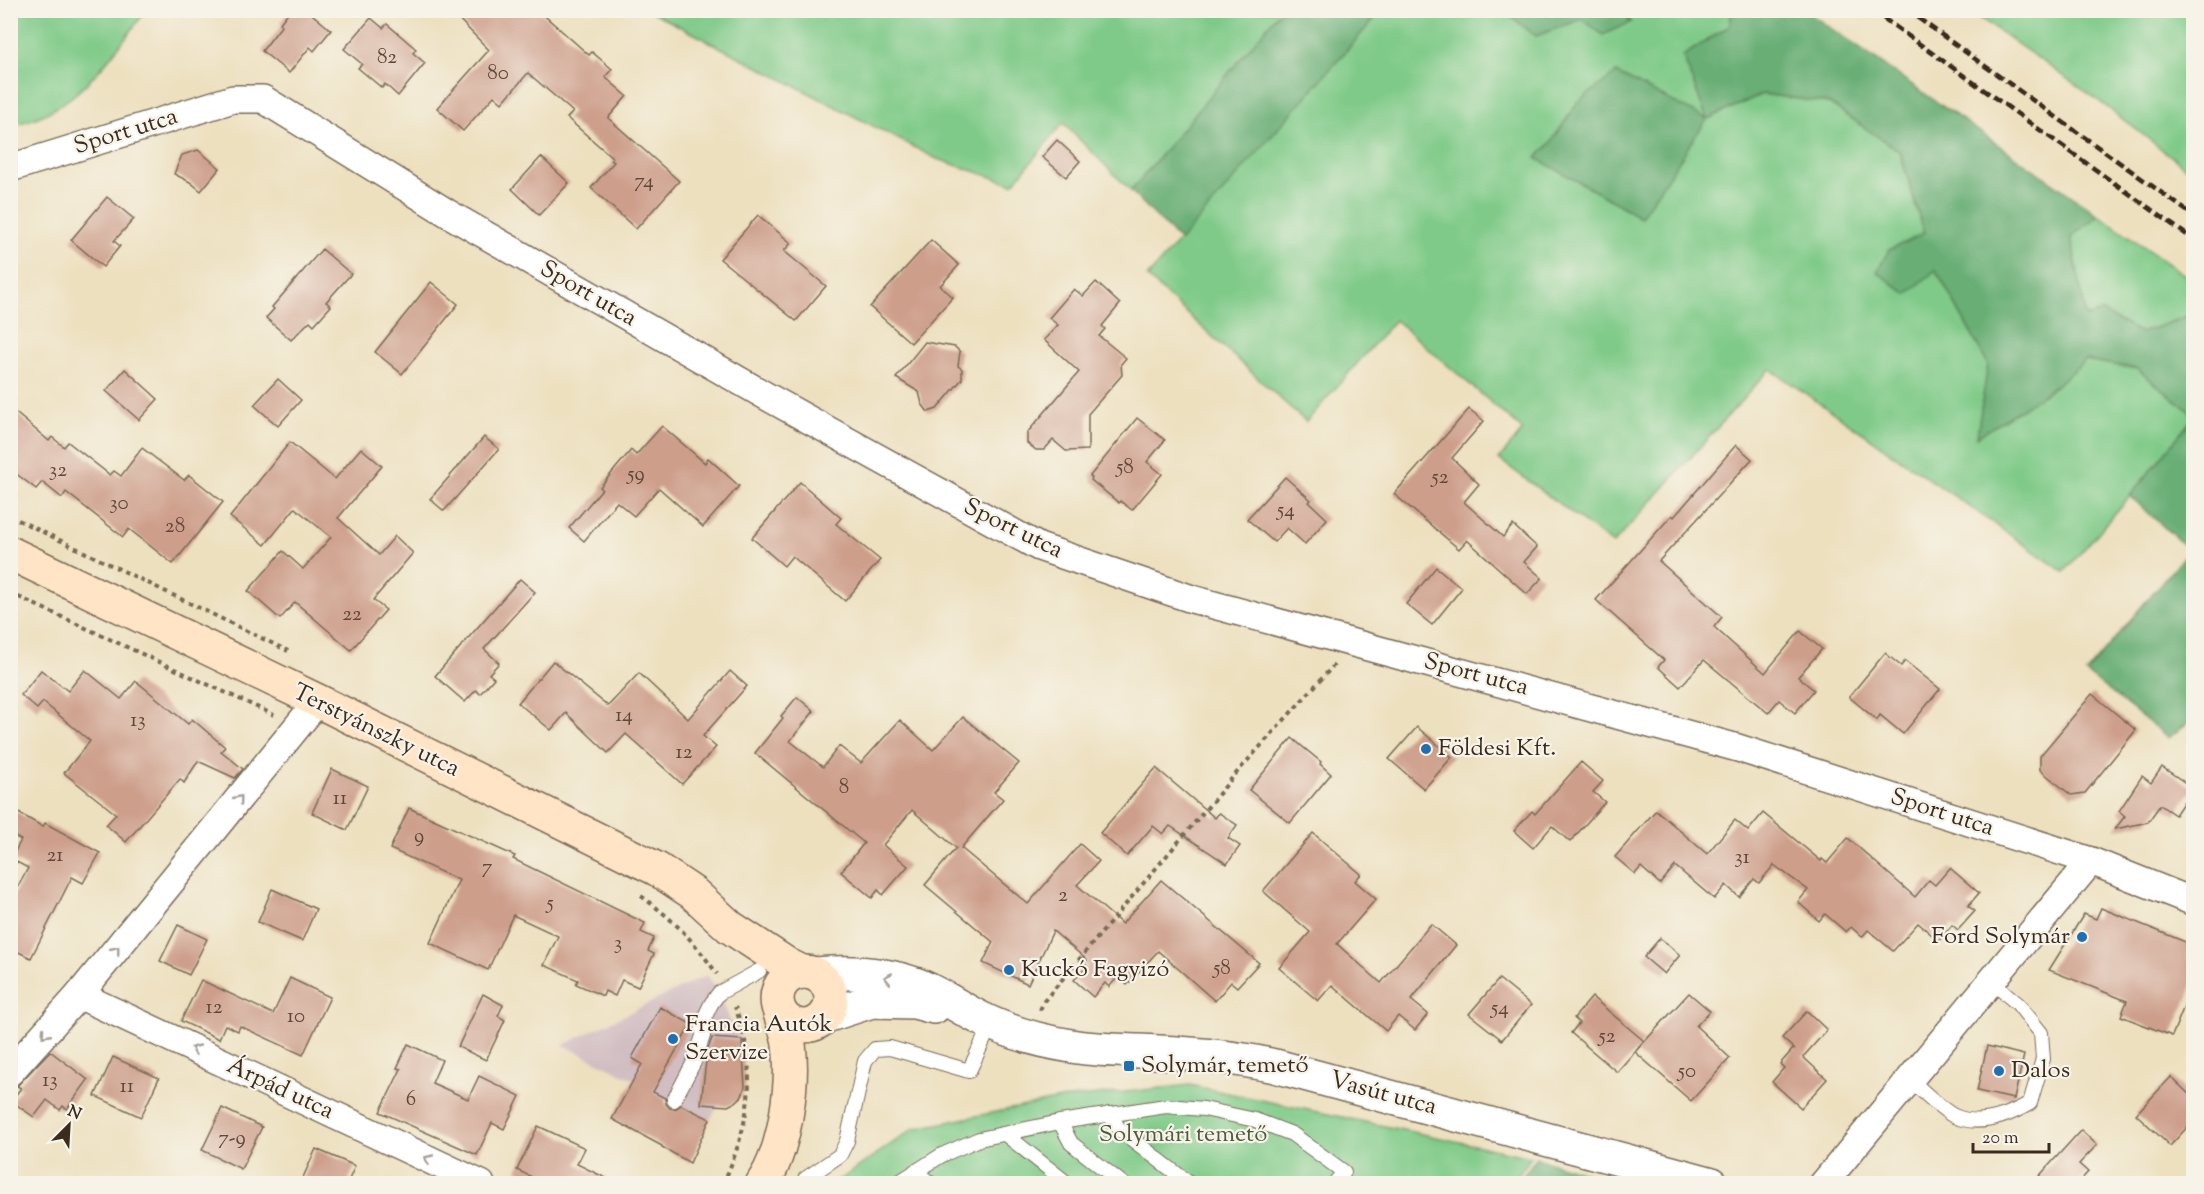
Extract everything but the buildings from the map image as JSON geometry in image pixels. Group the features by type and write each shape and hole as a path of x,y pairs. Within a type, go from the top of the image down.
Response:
{"main road":[{"name":"Terstyánszky utca","path":"10,554 318,701 657,869 693,893 730,927 788,966 809,973"},
{"name":"Terstyánszky utca","path":"730,927 779,1006"},
{"path":"762,1184 782,1137 789,1099 789,1044 779,1006 780,986 789,976 809,973 825,982 831,993 831,1005 821,1020 789,1099"},
{"path":"779,1006 790,1023 802,1027 821,1020"}],"street":[{"name":"Sport utca","path":"10,168 233,99 263,99 459,220 766,396 1039,547 1192,599 1738,748 2091,861 2193,902"},
{"path":"10,1072 79,995 318,701"},
{"path":"1823,1184 2091,861"},
{"name":"Vasút utca","path":"809,973 868,974 913,983 940,994 985,1020"},
{"name":"Árpád utca","path":"79,995 481,1184"},
{"name":"Vasút utca","path":"821,1020 872,1001 915,1002 985,1020 1030,1037 1072,1046 1242,1058 1712,1184"}],"lane":[{"path":"674,1100 694,1062 703,1036 702,1023 711,1004 719,993 759,971"},
{"path":"1910,1080 1954,1116 1983,1121 2016,1111 2030,1103 2043,1059 2040,1033 2018,1004 1992,982"},
{"path":"803,1184 805,1179 840,1155 846,1141 865,1060 875,1049 890,1048 969,1071 985,1020"},
{"path":"896,1184 942,1155 979,1139 1060,1122 1166,1106 1204,1109 1255,1120 1292,1134 1344,1172 1334,1184"},
{"path":"1109,1114 1120,1130 1190,1184"},
{"path":"1060,1122 1071,1143 1123,1184"},
{"path":"1005,1134 1068,1184"},
{"path":"915,1171 931,1184"}],"path":[{"path":"10,593 298,726"},
{"path":"1038,1014 1044,1002 1079,959 1224,788 1346,651 1349,640"},
{"path":"631,891 667,915 703,954 733,1002 743,1028 747,1049 747,1117 723,1184"}],"shaded area":[{"path":"707,975 719,993 731,1023 742,1040 726,1039 704,1079 705,1094 719,1105 710,1119 563,1045"}],"green space":[{"path":"11,10 146,11 89,82 54,109 34,119 11,125"},
{"path":"1281,10 1381,11 1180,241 1131,191"},
{"path":"650,11 1281,11 1131,191 1063,123 1013,184 937,159"},
{"path":"1381,11 1504,11 1536,36 1582,19 1631,21 1621,11 1732,11 1730,26 1683,56 1708,119 1762,94 1829,103 1900,152 1924,234 1889,250 1936,270 1988,364 1977,436 2046,393 2086,360 2137,369 2193,414 2193,418 2064,572 1770,369 1613,544 1499,459 1523,430 1395,320 1306,422 1147,277","holes":["1578,102 1641,217 1537,158 1550,144"]},
{"path":"1504,11 1621,11 1631,22 1603,35 1582,19 1536,36"},
{"path":"1732,11 1806,11 2099,215 2071,237 2086,317 2102,312 2141,333 2193,314 2193,414 2137,369 2086,360 2046,393 1977,437 1988,364 1936,270 1907,294 1877,272 1889,250 1924,233 1900,152 1829,103 1762,94 1707,119 1683,56 1729,26"},
{"path":"1970,11 2193,11 2193,173 2095,98"},
{"path":"1616,73 1707,119 1641,217 1536,158 1550,144 1578,102"},
{"path":"2099,215 2193,281 2193,314 2140,333 2102,312 2086,317 2071,237"},
{"path":"2193,418 2193,718 2169,738 2086,673 2189,550 2130,496"},
{"name":"Solymári temető","path":"1190,1085 1531,1157 1512,1184 834,1184 913,1129 1060,1099"},
{"path":"1536,1158 1617,1183 1518,1183"}],"railway":[{"path":"1872,10 2194,240"},
{"path":"1907,10 2194,216"}],"place":[{"name":"Földesi Kft.","path":"1426,749"},
{"name":"Ford Solymár","path":"2082,937"},
{"name":"Kuckó Fagyizó","path":"1009,970"},
{"name":"Francia Autók Szervize","path":"673,1039"},
{"name":"Solymár, temető","path":"1129,1066"},
{"name":"Dalos","path":"1999,1071"}]}
